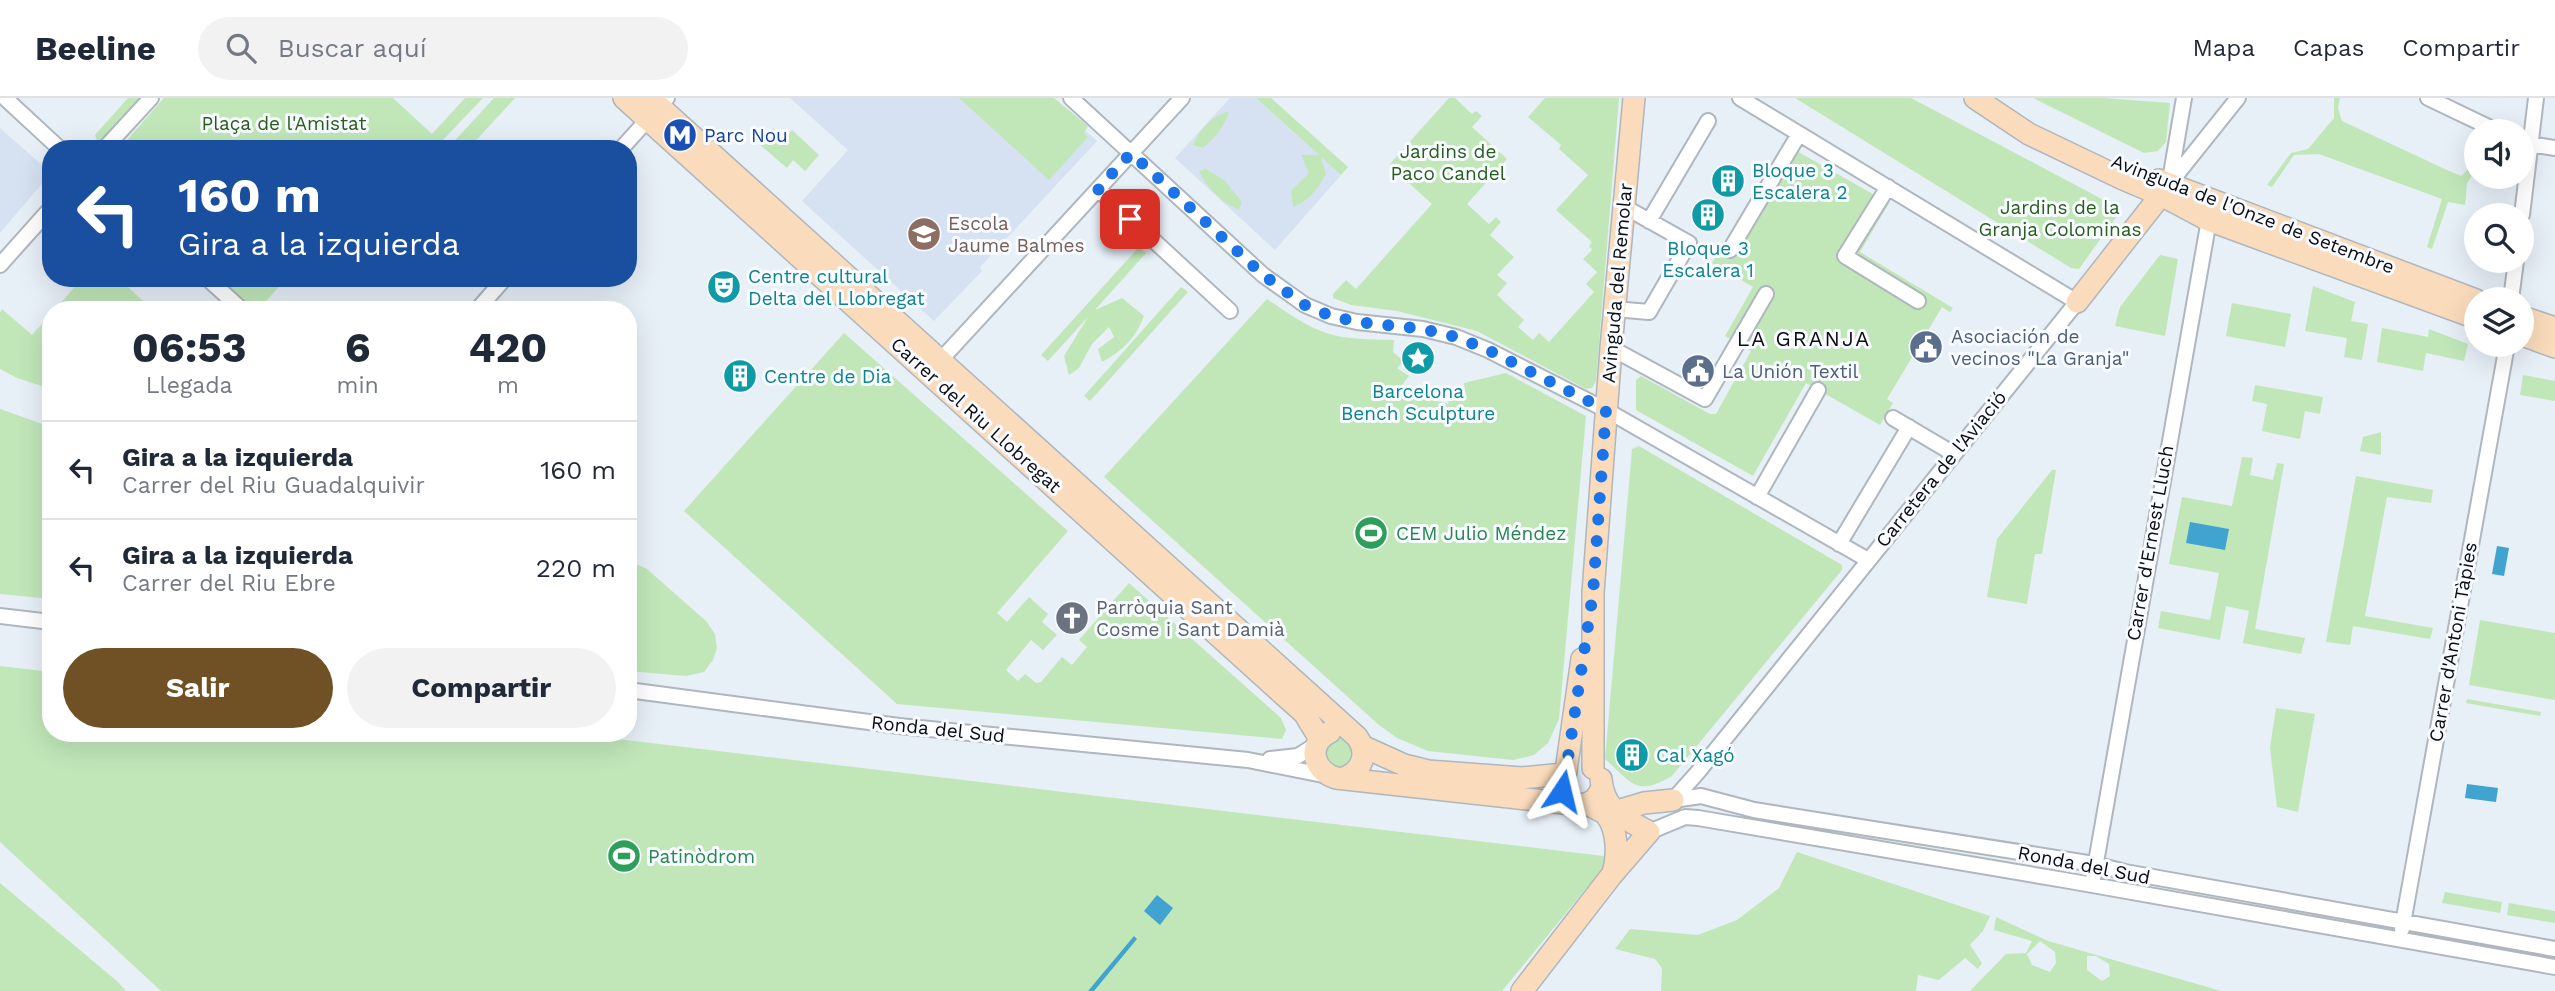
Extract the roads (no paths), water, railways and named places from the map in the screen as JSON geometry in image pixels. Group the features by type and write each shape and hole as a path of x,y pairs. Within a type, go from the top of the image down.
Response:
{"street":[{"path":"5,98 50,140"},
{"path":"112,140 150,98"},
{"name":"Carrer del Riu Llobregat","path":"624,98 656,105 1294,704 1316,729 1318,741"},
{"path":"1071,98 1263,275 1305,305 1331,316 1357,322 1423,329 1456,337 1488,350 1606,410 1868,561"},
{"path":"934,367 1182,98"},
{"name":"Avinguda del Remolar","path":"1565,772 1593,593 1611,348 1634,98"},
{"path":"1740,98 2077,302"},
{"path":"2165,190 2184,98"},
{"name":"Carretera de l'Aviació","path":"1673,800 2077,302 2238,98"},
{"path":"2428,98 2472,119"},
{"path":"2531,119 2536,98"},
{"name":"Avinguda de l'Onze de Setembre","path":"1989,102 2029,134 2464,313"},
{"path":"628,140 656,105"},
{"path":"1649,221 1708,121"},
{"path":"2180,124 2193,137 2208,136"},
{"path":"1730,250 1798,134"},
{"path":"2534,144 2555,148"},
{"path":"1888,187 1845,256 1918,301"},
{"path":"1098,189 1230,311"},
{"path":"1615,309 1648,312 1689,243 1623,206"},
{"name":"Avinguda de l'Onze de Setembre","path":"2211,211 2464,296"},
{"name":"Carrer d'Ernest Lluch","path":"2091,885 2211,211"},
{"path":"0,265 42,218"},
{"path":"217,287 232,301"},
{"path":"485,301 497,287"},
{"path":"1611,348 1705,400 1766,294"},
{"path":"2534,321 2555,328"},
{"path":"2534,339 2555,347"},
{"name":"Carrer d'Antoni Tàpies","path":"2400,940 2505,357"},
{"name":"Carrer del Riu Llobregat","path":"934,367 1357,740"},
{"path":"1757,496 1818,390"},
{"path":"1892,418 1954,454"},
{"path":"1839,544 1909,427"},
{"name":"Avinguda del Remolar","path":"1593,593 1597,777"},
{"path":"0,616 42,621"},
{"name":"Ronda del Sud","path":"637,691 899,726 1248,760 1336,777 1581,804 1611,814 1649,832 1685,817 1698,818 2555,967"},
{"path":"1357,740 1364,757 1357,771 1336,777 1318,766 1315,759 1318,741 1325,734 1338,730 1357,740 1404,765 1428,771 1522,778 1565,772 1581,764 1597,777 1611,814 1618,858 1611,876"},
{"name":"Ronda del Sud","path":"1248,760 1298,756 1318,741"},
{"path":"1565,772 1562,791 1565,797 1581,804 1597,797 1597,777"},
{"name":"Ronda del Sud","path":"1611,814 1644,803 1701,796 1754,810 2094,864 2125,872 2555,949"},
{"path":"1522,991 1611,876 1649,832"}],"water":[{"path":"2190,522 2229,529 2225,550 2186,543"},
{"path":"2497,546 2509,548 2504,576 2492,574"},
{"path":"2467,784 2498,788 2496,802 2465,798"},
{"path":"1157,895 1173,908 1160,925 1144,911"},
{"path":"1134,936 1137,939 1094,991 1088,991"}],"place":[{"name":"Parc Nou","path":"680,135"},
{"name":"Bloque 3 Escalera 2","path":"1728,181"},
{"name":"Bloque 3 Escalera 1","path":"1708,215"},
{"name":"Escola Jaume Balmes","path":"924,234"},
{"name":"Centre cultural Delta del Llobregat","path":"724,287"},
{"name":"Asociación de vecinos \"La Granja\"","path":"1926,347"},
{"name":"Barcelona Bench Sculpture","path":"1418,358"},
{"name":"La Unión Textil","path":"1698,371"},
{"name":"Centre de Dia","path":"740,376"},
{"name":"CEM Julio Méndez","path":"1371,533"},
{"name":"Parròquia Sant Cosme i Sant Damià","path":"1072,618"},
{"name":"Cal Xagó","path":"1632,755"},
{"name":"Patinòdrom","path":"624,856"}],"district":[{"name":"LA GRANJA","path":"1804,338"}],"park label":[{"name":"Plaça de l'Amistat","path":"284,123"},
{"name":"Jardins de Paco Candel","path":"1448,162"},
{"name":"Jardins de la Granja Colominas","path":"2060,218"}]}
